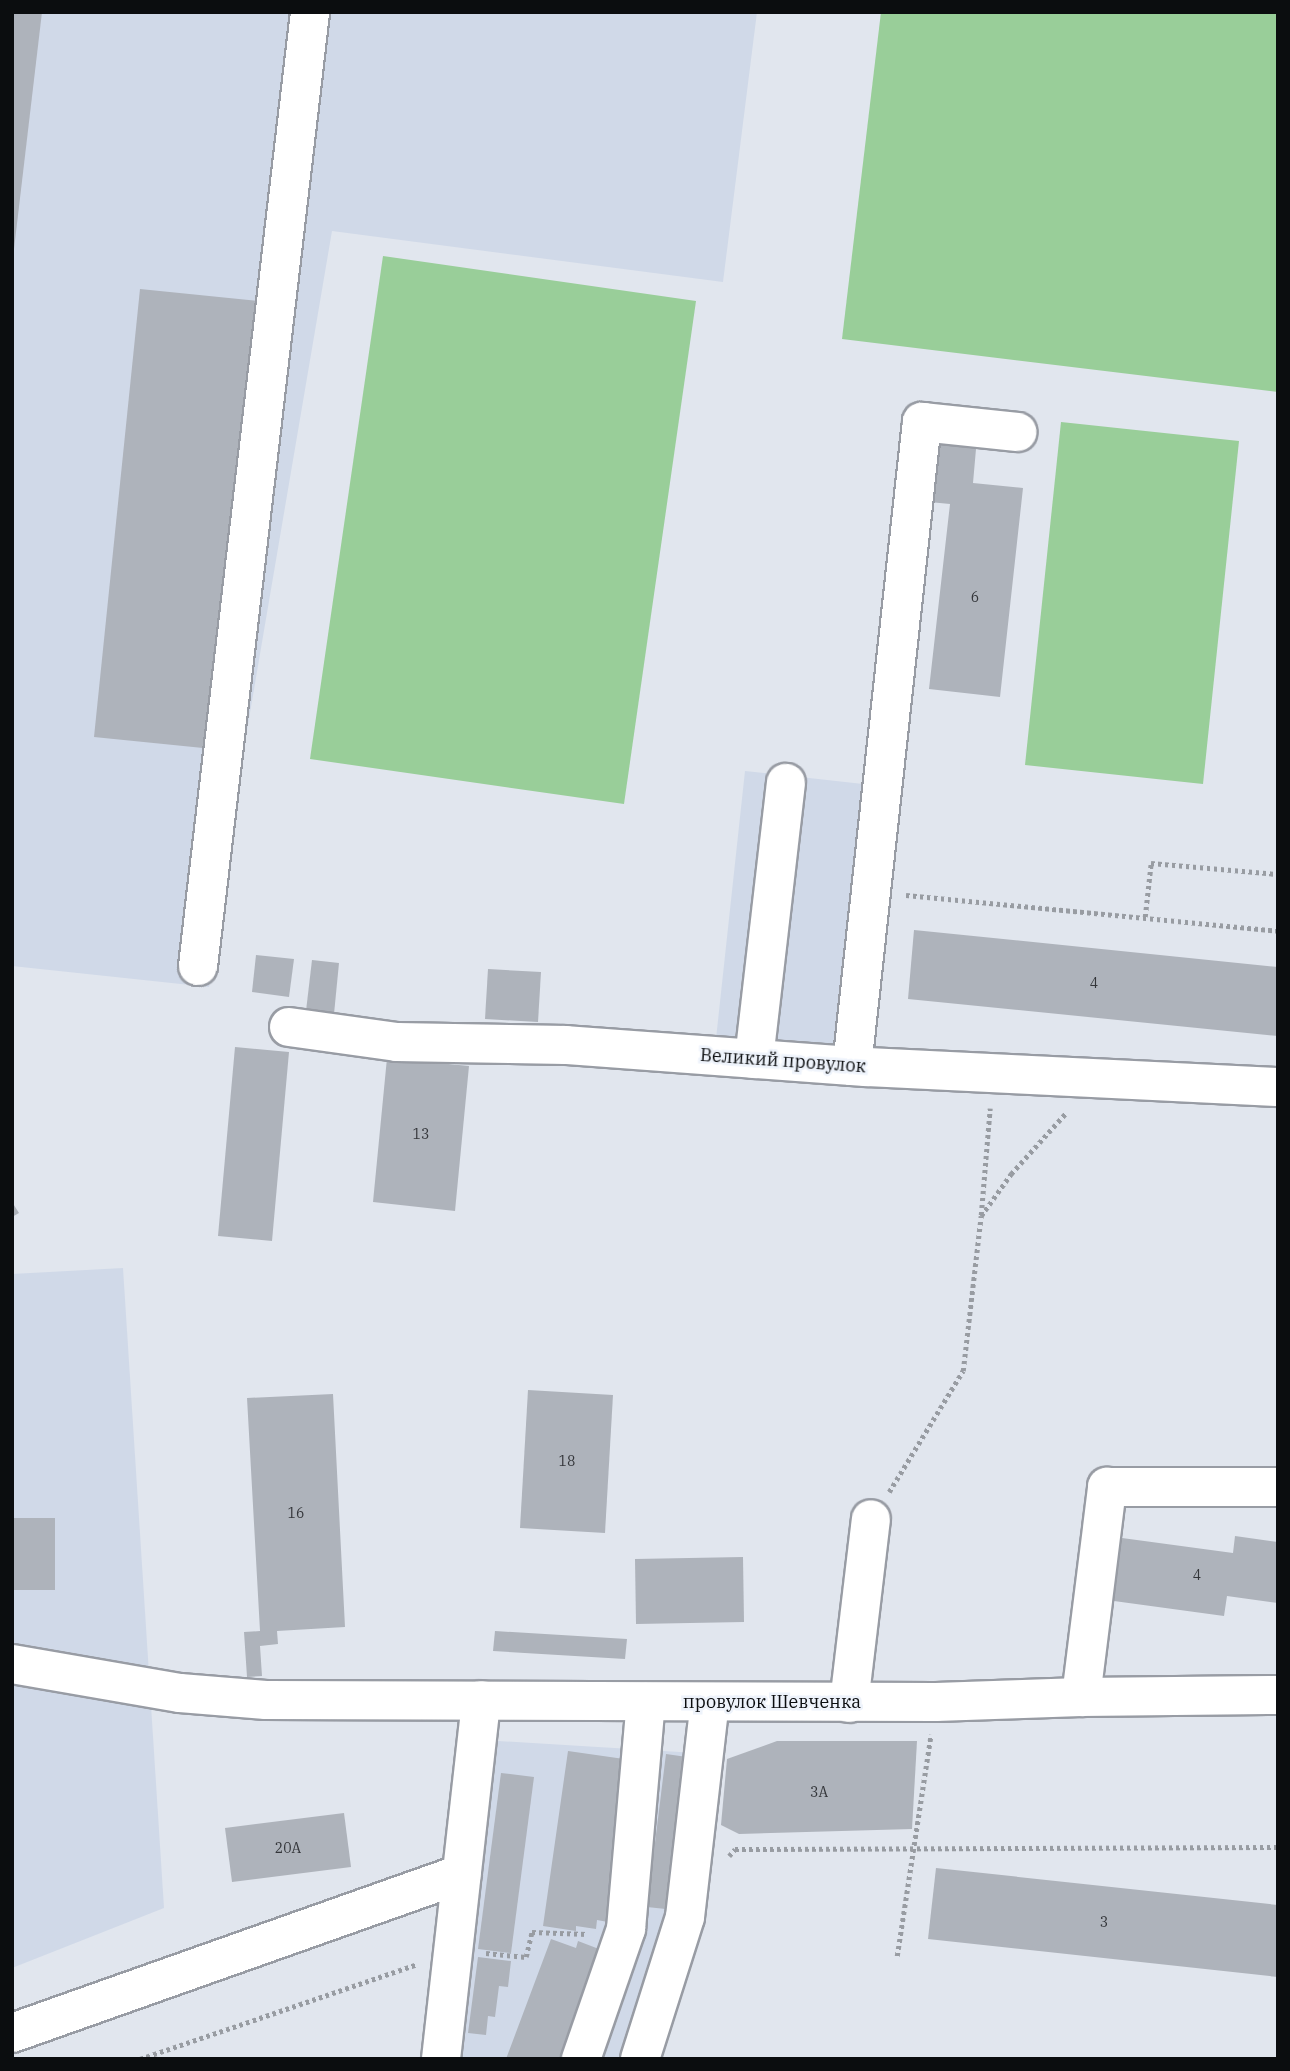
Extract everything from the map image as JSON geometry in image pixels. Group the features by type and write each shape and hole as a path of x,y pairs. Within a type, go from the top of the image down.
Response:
{"street":[{"path":"198,966 310,12"},
{"path":"852,1066 922,422 1017,432"},
{"path":"754,1059 786,783"},
{"name":"Великий провулок","path":"289,1027 397,1042 566,1045 852,1066 1278,1087"},
{"path":"1081,1697 1107,1487 1278,1488"},
{"path":"849,1703 871,1519"},
{"name":"провулок Шевченка","path":"12,1664 180,1693 266,1700 849,1703 1278,1695"},
{"path":"442,2059 481,1700"},
{"path":"581,2059 626,1929 646,1702"},
{"path":"640,2059 685,1917 710,1702"},
{"path":"12,2033 461,1874"}],"path":[{"path":"1145,918 1151,863 1278,874"},
{"path":"869,892 1278,931"},
{"path":"871,1519 915,1453 963,1371 981,1216 993,1073"},
{"path":"981,1216 1011,1174 1097,1079"},
{"path":"897,1956 936,1702"}],"shaded area":[{"path":"12,12 757,12 723,282 332,231 243,754 209,987 12,966"},
{"path":"745,771 863,784 835,1051 716,1039"},
{"path":"123,1268 164,1908 12,1968 12,1274"},
{"path":"498,1741 696,1753 678,1907 630,2059 462,2059"}],"green space":[{"path":"881,12 1278,14 1278,392 842,339"},
{"path":"383,256 696,301 624,804 310,759"},
{"path":"1061,422 1239,441 1203,784 1025,765"}],"building":[{"path":"12,12 42,12 14,249 12,249"},
{"path":"140,289 258,301 213,749 94,737"},
{"path":"926,443 976,449 973,483 1023,488 1000,697 929,689 950,504 919,501"},
{"path":"914,930 1278,967 1278,1036 908,999"},
{"path":"256,955 294,959 289,997 252,992"},
{"path":"312,960 339,963 334,1014 306,1011"},
{"path":"488,969 541,972 538,1022 485,1019"},
{"path":"235,1047 289,1052 272,1241 218,1236"},
{"path":"387,1058 469,1066 455,1211 373,1202"},
{"path":"12,1202 19,1213 12,1217"},
{"path":"528,1390 613,1395 605,1533 520,1528"},
{"path":"333,1394 345,1627 277,1631 278,1644 260,1646 262,1676 247,1677 244,1632 260,1631 247,1398"},
{"path":"12,1518 55,1518 55,1590 12,1590"},
{"path":"1235,1536 1278,1542 1278,1603 1227,1596 1224,1616 1114,1601 1122,1538 1233,1553"},
{"path":"743,1557 744,1622 636,1624 635,1559"},
{"path":"495,1631 627,1639 625,1659 493,1651"},
{"path":"777,1741 917,1741 912,1829 739,1834 721,1825 727,1759"},
{"path":"568,1751 631,1760 608,1922 597,1920 596,1929 576,1926 576,1931 543,1926"},
{"path":"666,1754 694,1758 675,1910 647,1907"},
{"path":"501,1773 534,1777 511,1953 478,1949"},
{"path":"344,1813 351,1867 232,1882 225,1828"},
{"path":"936,1868 1278,1905 1278,1977 928,1939"},
{"path":"551,1939 576,1948 578,1941 612,1954 573,2059 506,2059"},
{"path":"478,1957 511,1961 508,1987 499,1986 495,2017 488,2016 486,2035 468,2033"}]}
